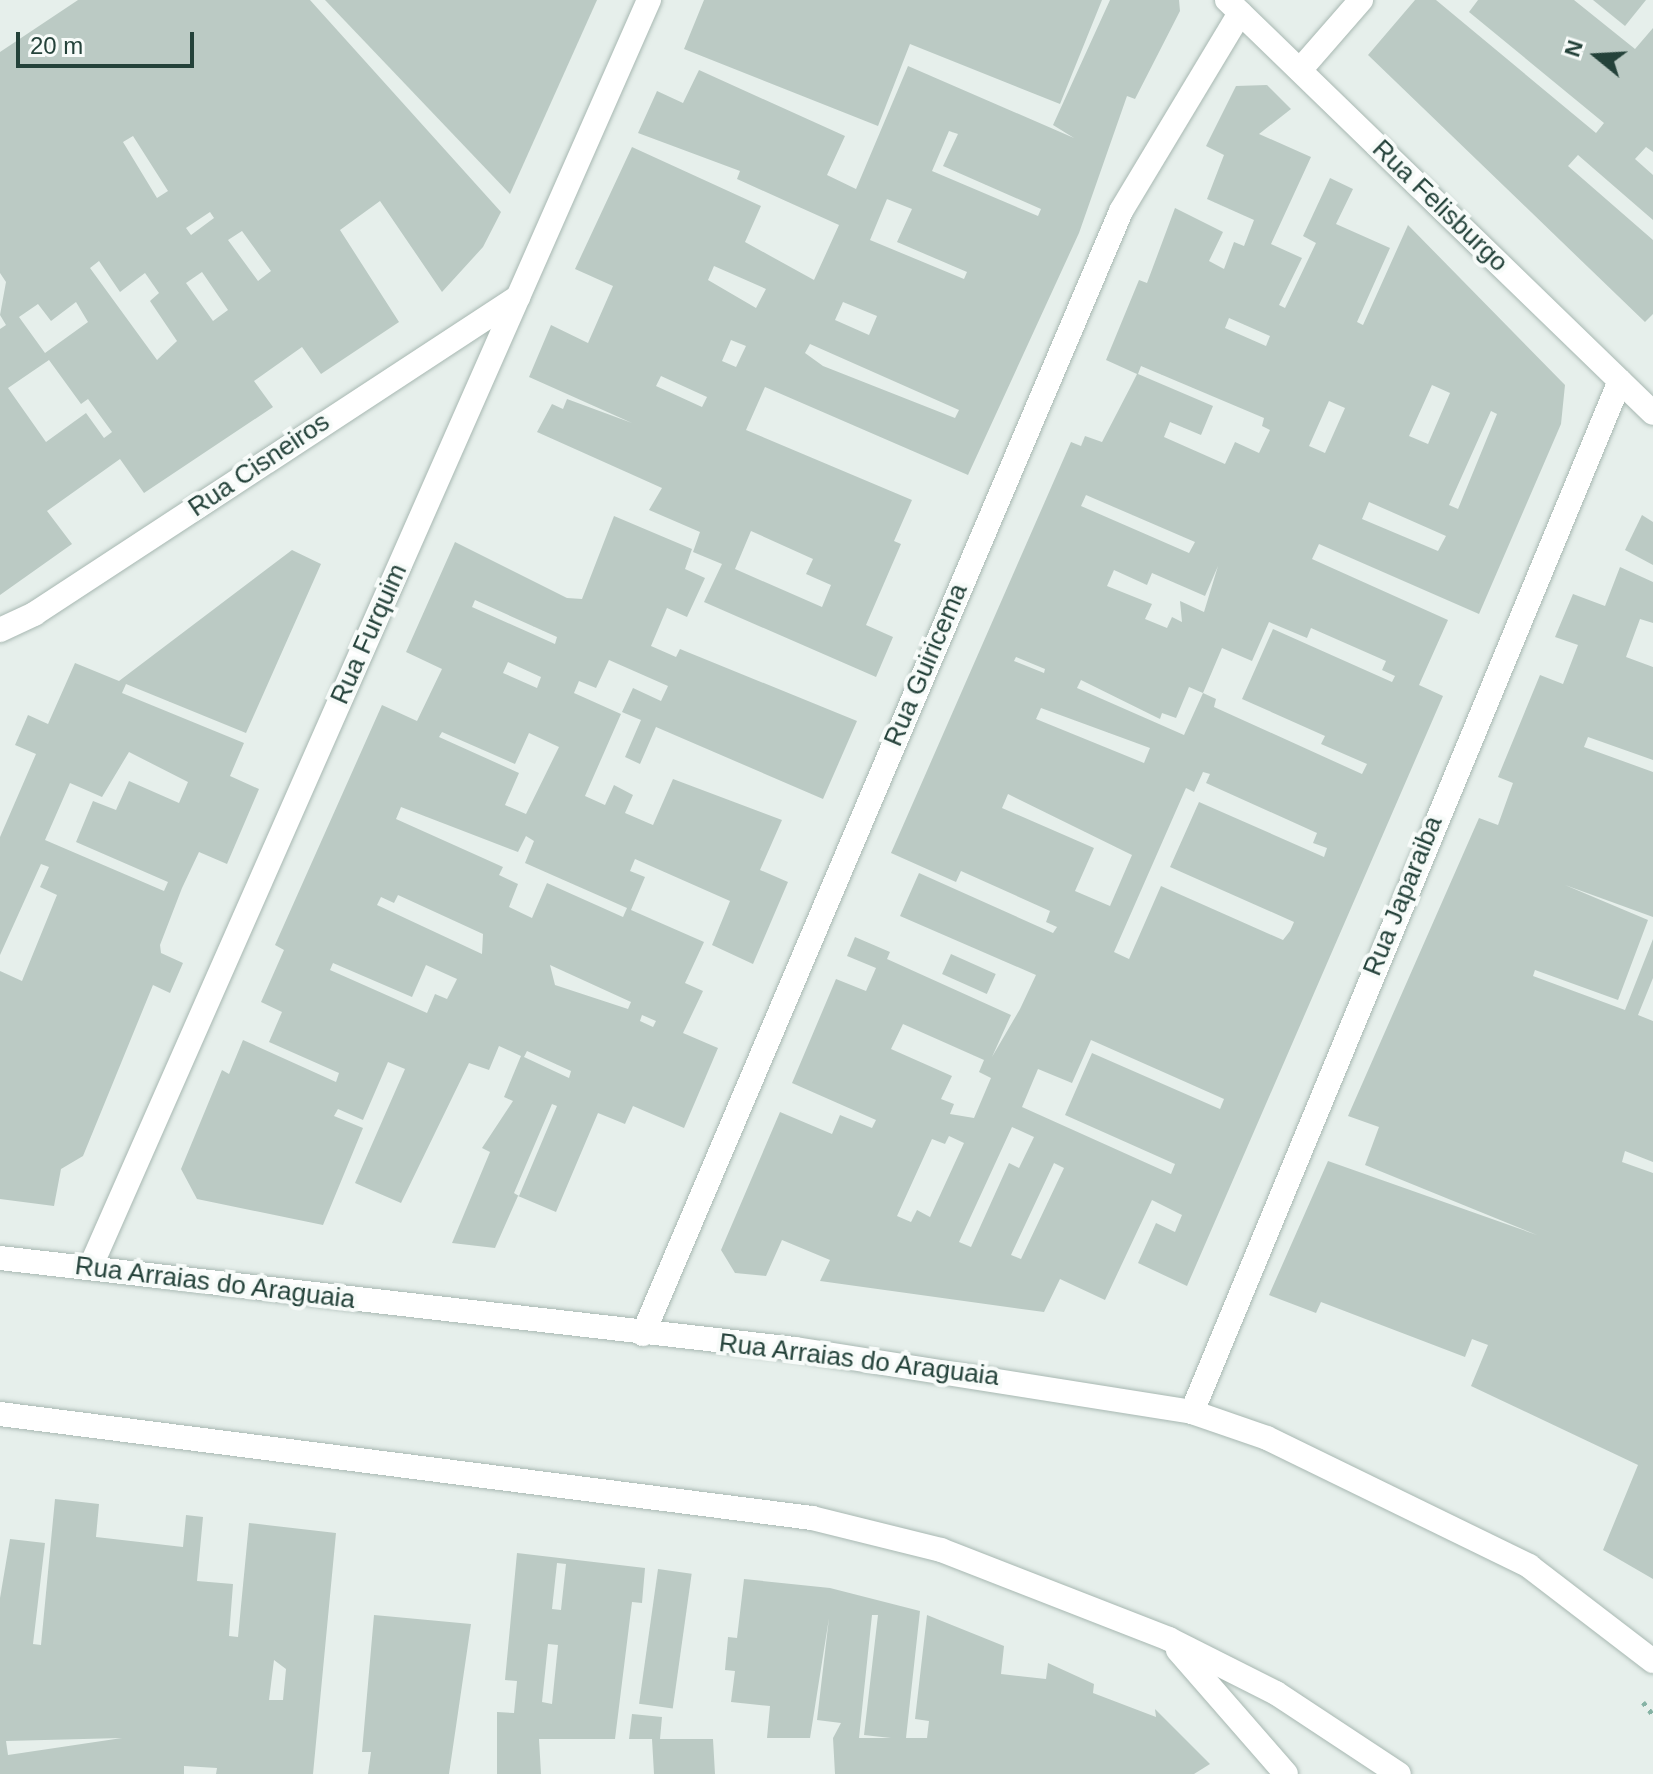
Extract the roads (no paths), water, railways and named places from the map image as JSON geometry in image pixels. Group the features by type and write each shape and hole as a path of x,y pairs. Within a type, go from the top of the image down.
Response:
{"street":[{"name":"Rua Furquim","path":"90,1268 649,0"},
{"path":"1300,70 1361,0"},
{"name":"Rua Felisburgo","path":"1233,6 1653,413"},
{"name":"Rua Guiricema","path":"643,1334 1121,211 1233,6"},
{"name":"Rua Cisneiros","path":"0,630 34,614 518,297"},
{"name":"Rua Japaraiba","path":"1192,1412 1620,381"},
{"name":"Rua Arraias do Araguaia","path":"0,1258 974,1374 1192,1412 1267,1438 1529,1566 1653,1661"},
{"path":"0,1414 812,1518 941,1550 1169,1639 1276,1693 1399,1774"},
{"path":"1169,1639 1286,1774"},
{"path":"1628,1639 1653,1644"}]}
